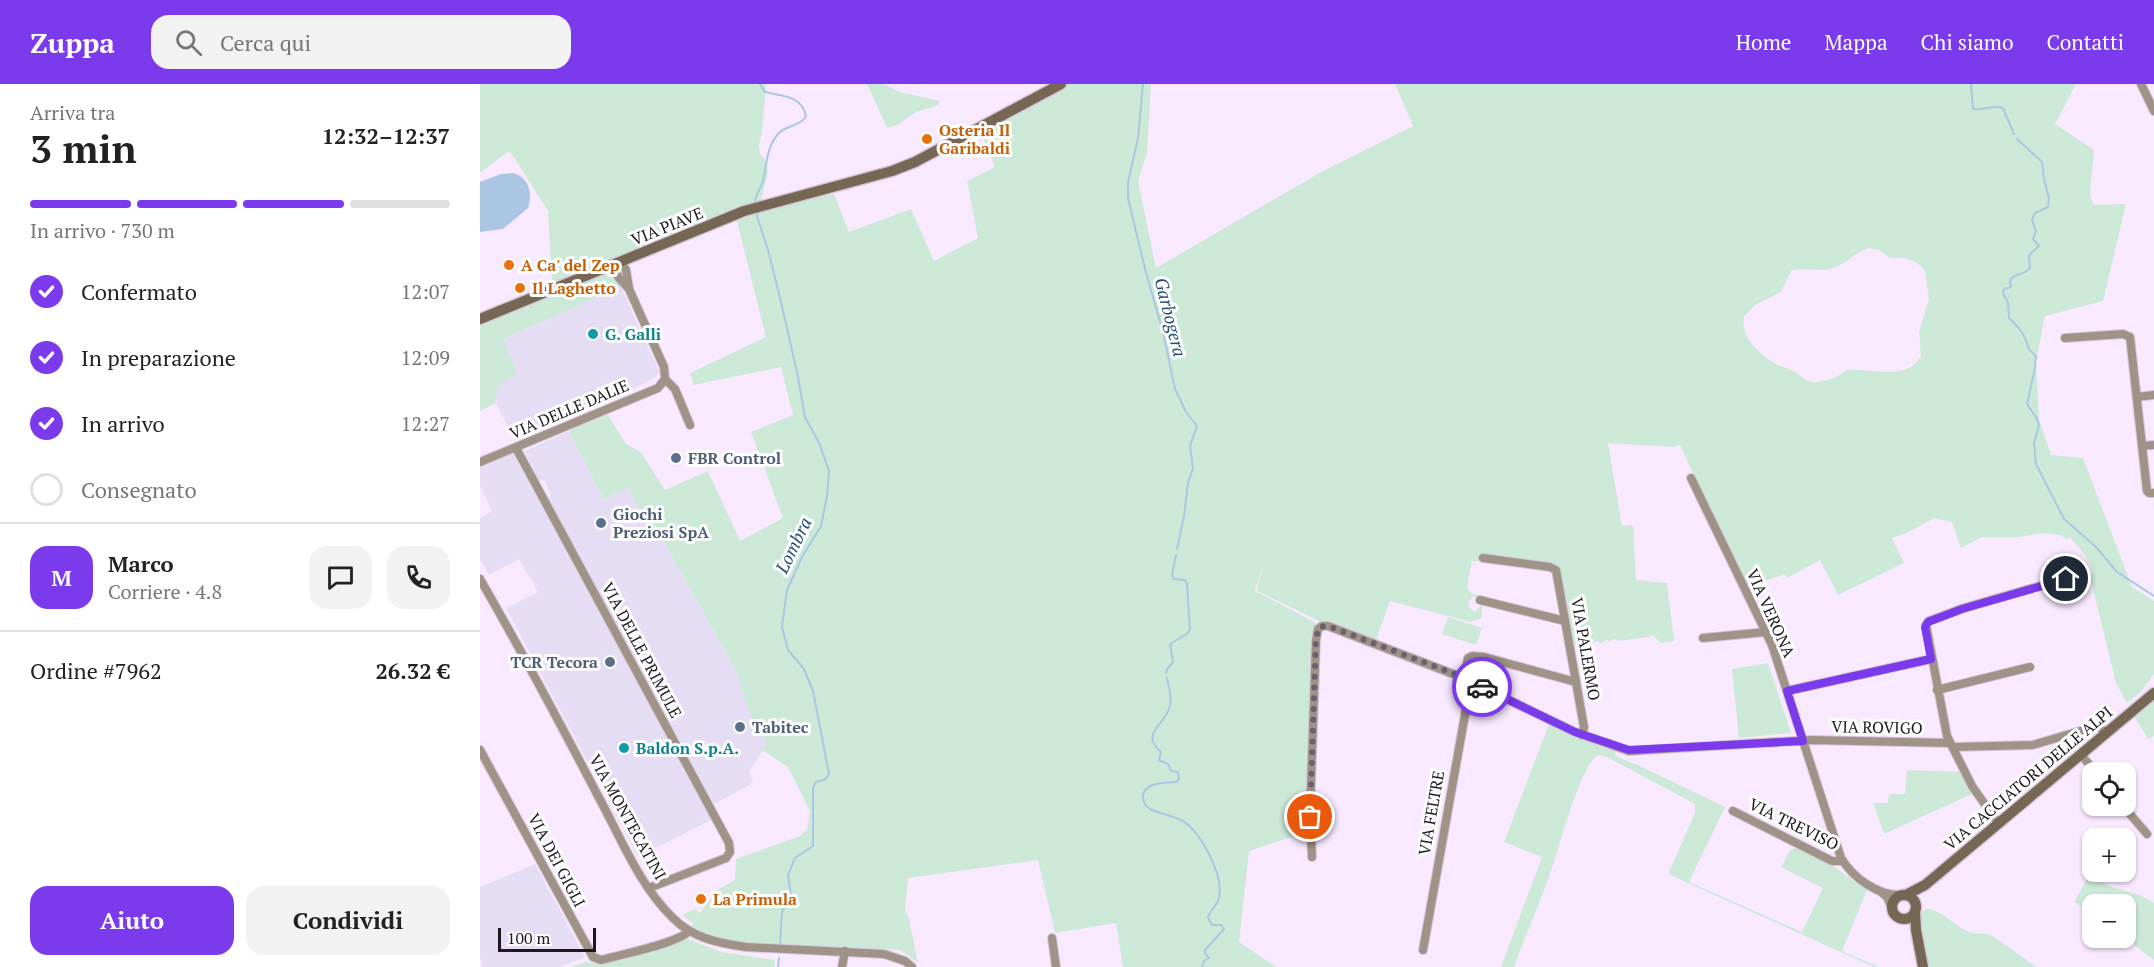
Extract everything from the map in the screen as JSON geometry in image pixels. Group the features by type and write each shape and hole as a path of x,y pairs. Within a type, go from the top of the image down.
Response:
{"street":[{"name":"VIA PIAVE","path":"480,319 734,215 907,165 1061,84"},
{"path":"2141,84 2154,111"},
{"path":"616,263 619,278 628,288 664,367 664,380 675,389 690,425"},
{"path":"2065,338 2123,334 2130,336 2142,446 2151,493"},
{"name":"VIA DELLE DALIE","path":"480,462 658,388 664,380"},
{"path":"2137,397 2154,395"},
{"path":"2142,446 2154,446"},
{"name":"VIA DELLE PRIMULE","path":"516,448 729,843 730,852 726,858 649,888"},
{"name":"VIA VERONA","path":"1691,478 1766,632 1843,861 1857,878 1889,894 1904,895"},
{"name":"VIA PALERMO","path":"1484,558 1554,569 1557,573 1584,727 1582,735"},
{"path":"1998,823 1970,782 1946,732 1925,627 1928,622 1962,609 2085,573"},
{"name":"VIA MONTECATINI","path":"480,579 649,888 672,918 689,931 708,940 746,947 884,954 908,964"},
{"path":"1480,600 1566,621"},
{"name":"VIA ROVIGO","path":"1312,856 1310,813 1315,651 1316,633 1320,626 1328,626 1467,680 1582,735 1624,750 1803,741 2033,745 2097,726 2106,732"},
{"path":"1703,638 1766,632"},
{"path":"1467,680 1468,658 1473,656 1576,682"},
{"path":"1787,691 1931,659"},
{"path":"1937,690 2030,667"},
{"name":"VIA FELTRE","path":"1423,950 1467,680"},
{"name":"VIA CACCIATORI DELLE ALPI","path":"1916,908 1918,895 1925,885 2153,693"},
{"name":"VIA DEI GIGLI","path":"480,750 592,957 601,960 674,939 689,931"},
{"path":"2080,754 2087,762"},
{"name":"VIA TREVISO","path":"1733,811 1832,861 1843,861"},
{"path":"2132,816 2147,834"},
{"name":"VIA CACCIATORI DELLE ALPI","path":"1892,908 1895,899 1925,885"},
{"name":"VIA VERONA","path":"1876,888 1887,897 1892,908"},
{"path":"1904,895 1912,898 1916,908 1923,967"},
{"path":"1892,908 1894,914 1910,927 1918,938"},
{"path":"1900,918 1909,918 1916,908"},
{"path":"1052,938 1056,967"},
{"path":"842,967 845,951"}],"shaded area":[{"path":"621,287 659,371 657,376 641,385 513,438 496,403 503,339"},
{"path":"569,431 604,500 628,487 654,537 660,535 738,674 749,713 768,742 749,772 753,783 714,804 547,498 551,494 544,480 539,481 525,451"},
{"path":"513,453 711,820 638,857 506,608 538,592 519,559 489,575 480,560 480,518 492,511 480,486 480,467"},
{"path":"535,864 585,957 560,967 483,967 480,958 480,887"}],"green space":[{"path":"480,84 766,84 759,145 760,154 765,160 768,172 761,201 552,283 548,211 515,159 509,151 480,173"},
{"path":"867,84 882,84 901,92 939,101 939,105 916,112 897,125 887,128"},
{"path":"1068,84 1151,84 1147,152 1138,181 1156,268 1323,171 1413,126 1395,84 2076,84 2055,124 2094,150 2090,195 2094,205 2126,204 2103,301 2045,316 2036,361 2039,419 2051,455 2083,458 2132,587 2154,601 2154,674 2141,692 2127,703 2116,683 2090,576 2093,573 2092,568 2070,537 2066,539 2061,535 2043,533 2019,537 1982,537 1961,548 1952,522 1934,518 1907,533 1892,538 1904,563 1838,595 1820,560 1787,578 1785,574 1747,587 1680,445 1673,447 1608,443 1622,526 1633,525 1636,580 1667,583 1674,641 1661,643 1652,635 1575,645 1573,636 1571,636 1558,565 1485,556 1480,561 1472,561 1467,587 1471,593 1482,596 1473,597 1468,603 1475,612 1482,604 1482,618 1471,622 1390,601 1376,640 1319,621 1257,591 1263,564 1255,591 1316,623 1303,833 1249,851 1239,942 1276,967 1123,967 1116,923 1055,933 1038,860 908,878 905,910 909,918 918,963 901,950 745,943 717,937 698,929 692,926 699,915 693,923 682,915 695,909 700,913 717,890 735,880 736,859 800,836 807,830 810,811 788,767 762,750 767,742 749,713 738,674 660,535 654,538 628,487 604,500 569,431 600,415 608,415 626,444 641,452 665,490 708,471 740,541 783,518 751,432 793,415 781,367 694,385 690,373 766,337 737,221 776,207 834,194 849,232 911,209 934,261 978,238 967,181 995,167 982,135 1021,109","holes":["1869,248 1879,250 1890,258 1905,258 1915,262 1925,272 1929,299 1919,332 1921,355 1915,363 1898,371 1848,370 1834,378 1813,382 1776,364 1752,345 1745,332 1744,317 1755,305 1781,292 1791,271 1830,269"]},
{"path":"610,271 621,287 503,339 516,370 498,387 496,403 480,411 480,324"},
{"path":"1448,617 1482,628 1476,645 1442,634"},
{"path":"1768,663 1791,733 1739,738 1732,669"},
{"path":"2154,699 2154,736 2148,739 2134,716"},
{"path":"1549,724 1616,752 1615,756 1725,807 1689,882 1802,932 1823,888 1781,867 1791,849 1797,848 1833,866 1867,890 1842,951 1879,967 1874,967 1670,875 1669,872 1695,813 1695,804 1607,757 1598,755 1591,763 1577,793 1549,877 1514,967 1501,967 1542,857 1504,842"},
{"path":"1907,770 1961,772 1972,794 1884,834 1873,803 1888,803 1889,794 1905,794"},
{"path":"2085,882 2103,882 2140,895 2154,903 2154,960 2136,946 2136,894 2082,894 2082,906 2074,902"},
{"path":"1925,909 1937,912 1969,932 1993,936 2036,967 1928,967 1921,926 1922,913"},
{"path":"688,939 721,952 774,960 775,967 571,967 585,962 600,964"}],"water":[{"path":"513,173 526,182 530,192 528,208 503,229 480,232 480,182 501,174"}],"waterway":[{"name":"Lombra","path":"755,203 763,181 769,150 775,138 782,130 801,122 806,116 804,109 795,100 765,92 760,84"},
{"name":"Garbogera","path":"1143,84 1138,138 1128,182 1128,198 1163,332 1175,389 1186,412 1197,426 1190,446 1193,468 1188,483 1177,549"},
{"path":"1971,84 1973,109 2003,108 2014,134"},
{"path":"2017,139 2042,162 2049,198 2048,207 2035,213 2032,220 2036,231 2033,239 2039,246 2029,255 2030,268 2012,278 2011,287 2004,289 2003,293 2008,303 2009,318 2021,331 2029,348 2036,356 2027,404 2039,425 2034,443 2036,464 2064,519 2096,547 2117,572 2154,596"},
{"name":"Lombra","path":"756,213 781,302 805,417 820,445 829,471 821,526 802,557 787,590 782,627 788,650 804,669 813,691 829,774 826,779 816,782 813,788 813,846 795,858 788,875 791,895 782,912 780,945"},
{"name":"Garbogera","path":"1166,673 1173,662 1170,644 1187,634 1190,629 1187,584 1185,580 1174,579 1172,575 1176,555"},
{"name":"Garbogera","path":"1167,678 1170,706 1155,729 1152,740 1161,752 1159,760 1168,764 1171,771 1178,772 1179,779 1176,782 1161,783 1147,788 1143,799 1150,809 1177,818 1189,825 1203,843 1214,866 1220,889 1219,898 1208,918 1212,925 1221,925 1224,929 1205,950 1209,958 1204,961 1202,967"},
{"name":"Lombra","path":"778,967 779,958"}],"way so far":[{"path":"1310,817 1316,638 1319,627 1328,626 1458,675 1482,687"}],"place":[{"name":"Osteria Il Garibaldi","path":"927,139"},
{"name":"A Ca' del Zep","path":"509,265"},
{"name":"Il Laghetto","path":"520,288"},
{"name":"G. Galli","path":"593,334"},
{"name":"FBR Control","path":"676,458"},
{"name":"Giochi Preziosi SpA","path":"601,523"},
{"name":"TCR Tecora","path":"610,662"},
{"name":"Tabitec","path":"740,727"},
{"name":"Baldon S.p.A.","path":"624,748"},
{"name":"La Primula","path":"701,899"}],"route":[{"path":"1482,687 1575,732 1610,746 1629,750 1803,741 1787,691 1931,659 1925,627 1928,622 1962,609 2066,579"}]}
